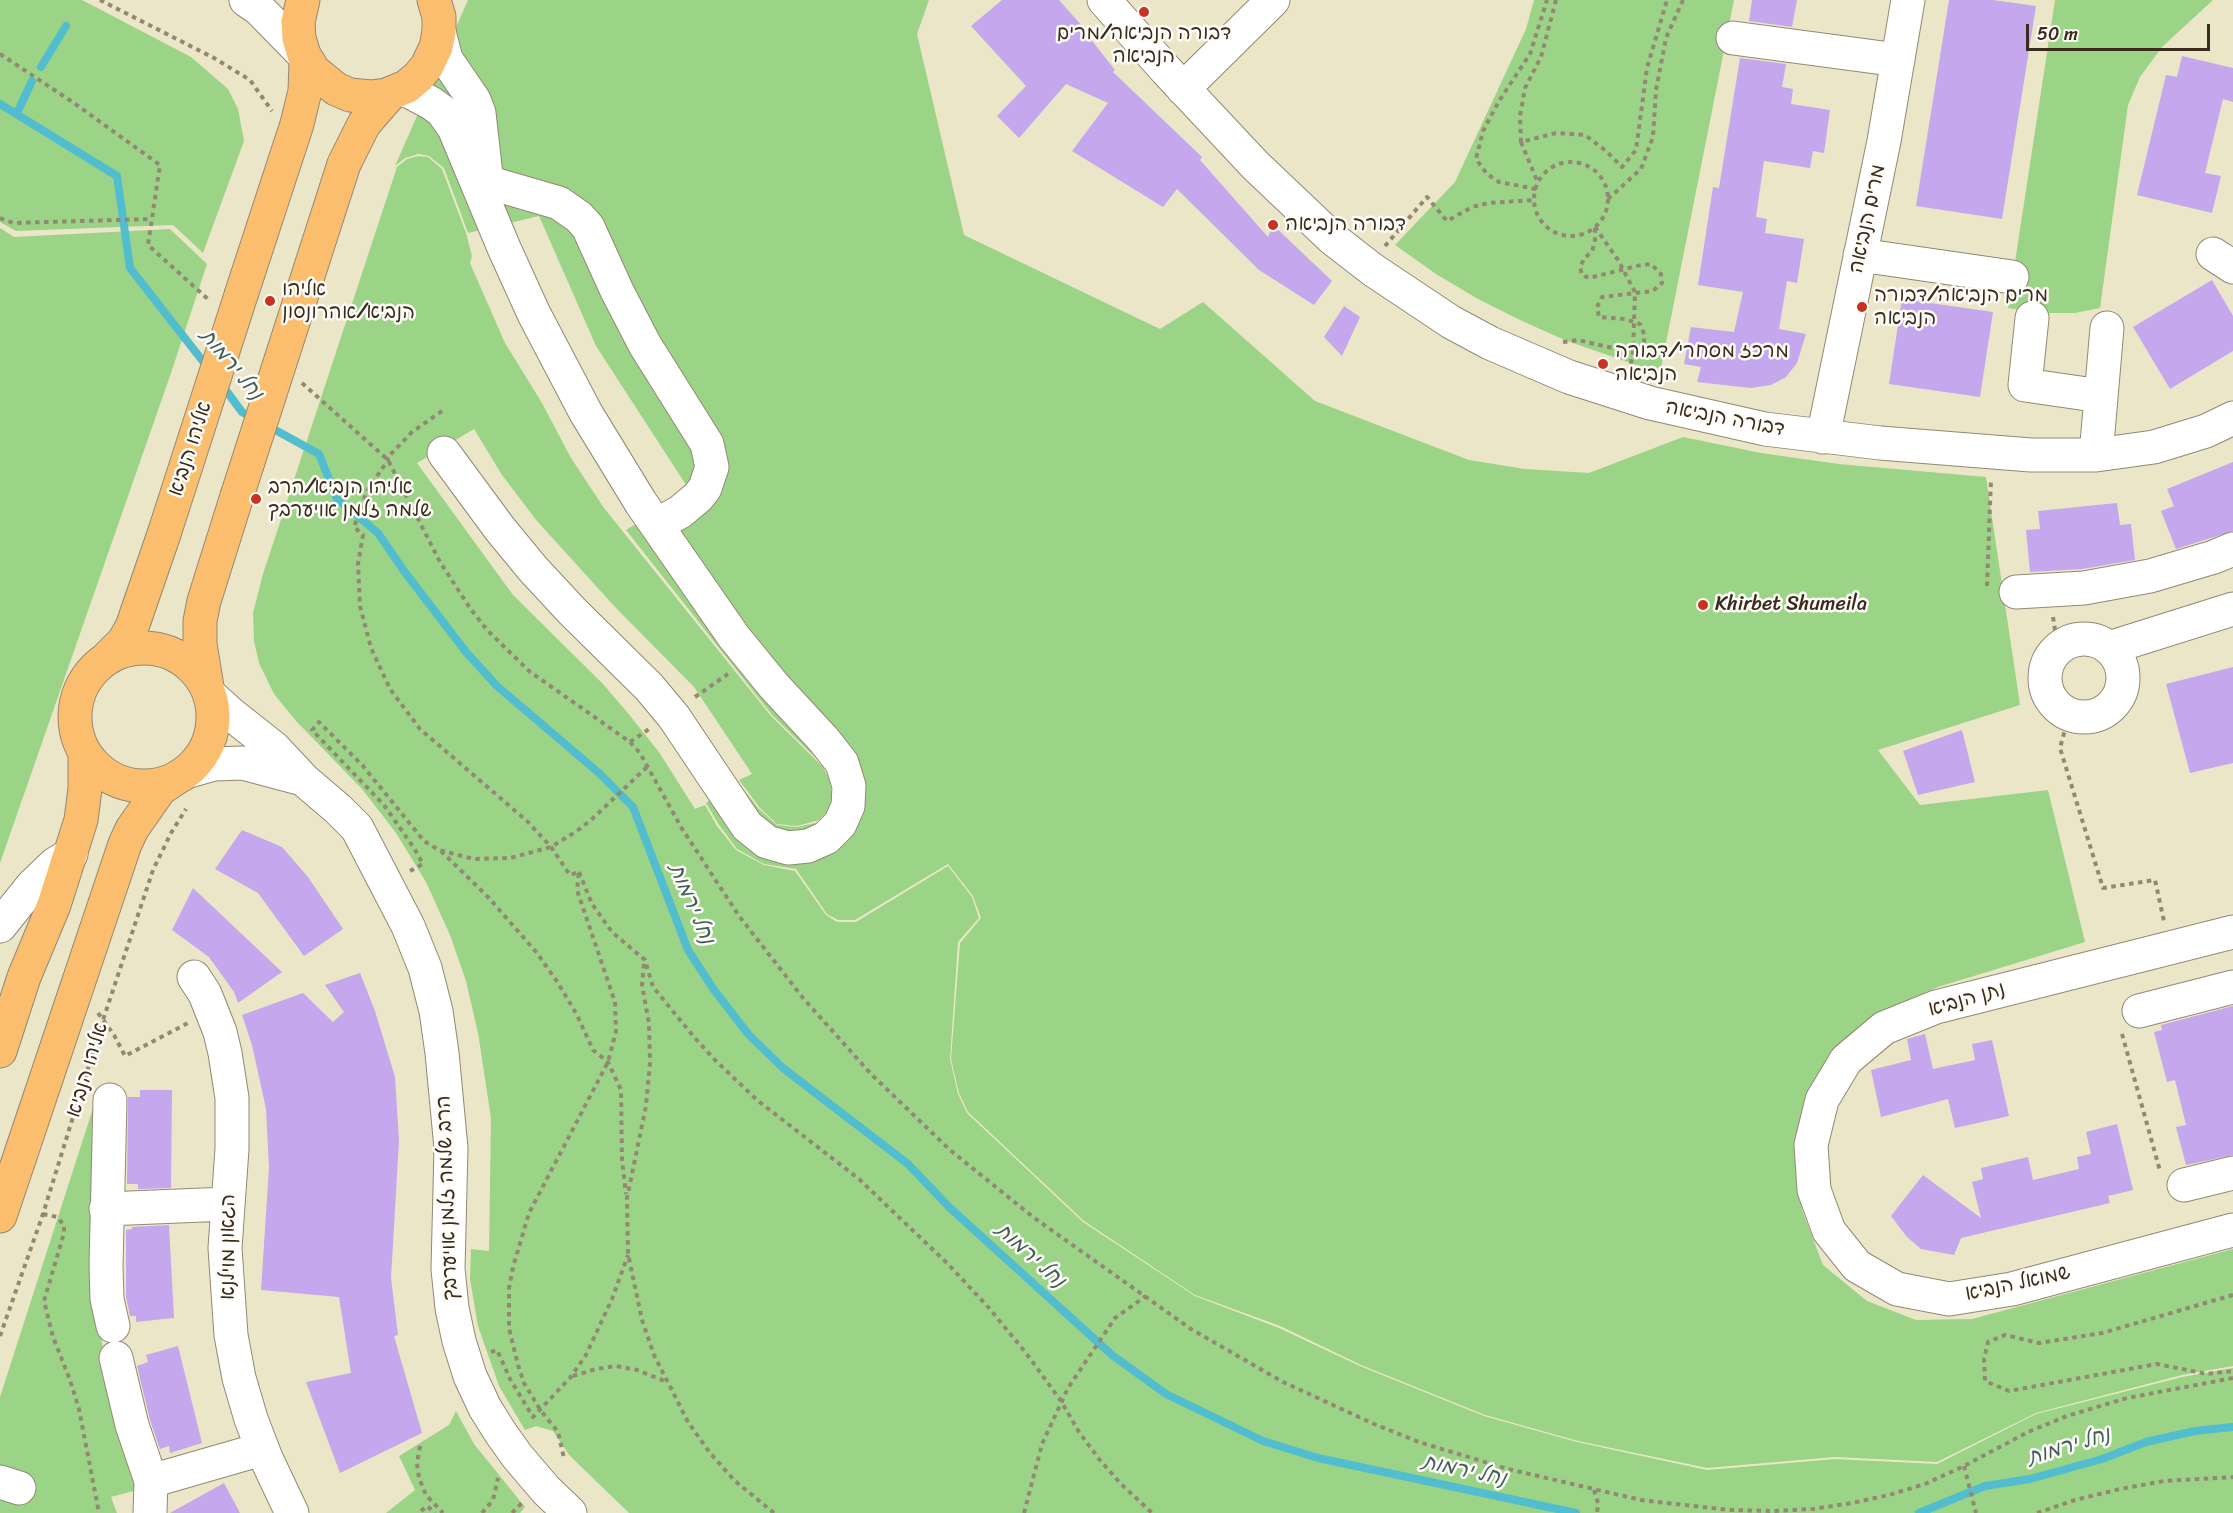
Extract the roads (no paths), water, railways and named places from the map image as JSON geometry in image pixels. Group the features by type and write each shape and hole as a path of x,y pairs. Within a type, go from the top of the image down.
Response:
{"main road":[{"name":"אליהו הנביא","path":"107,658 132,627 297,124 305,91 305,57 298,28 303,0"},
{"path":"208,691 195,670 178,657 159,649 127,650 107,658 90,673 76,702 76,734 85,754 108,777 139,786 161,784 183,774 199,759 209,742 214,713 200,644 200,621 204,601 344,164 364,123 396,91 414,81 435,52 439,32 438,12 434,0"},
{"path":"305,57 323,81 345,93 366,97 396,91"},
{"path":"0,1051 24,977 54,905 81,820 85,789 85,754"},
{"name":"אליהו הנביא","path":"0,1216 117,866 132,829 160,789 183,774"}],"street":[{"path":"246,0 266,15 305,57"},
{"name":"דבורה הנביאה","path":"1104,0 1184,89 1294,204 1334,239 1373,270 1451,322 1529,361 1623,395 1727,422 1822,437 2021,455 2096,455 2154,447 2206,431 2233,418"},
{"path":"1184,89 1273,0"},
{"name":"מרים הנביאה","path":"1822,437 1860,255 1908,0"},
{"path":"439,32 446,58 474,100 479,113 491,216"},
{"path":"1733,38 1898,60"},
{"path":"396,91 410,92 431,103 442,111 454,128 534,314 568,381 605,445 725,624 751,658 842,763 849,786 848,806 840,824 826,838 808,846 788,848 767,842 747,826 695,745 662,702 546,583 500,529 444,453"},
{"path":"487,182 560,203 588,227 645,345 706,444 712,467 705,488 680,512 655,522"},
{"path":"1860,255 2012,277"},
{"path":"2032,318 2025,386 2101,396"},
{"path":"2096,455 2108,328"},
{"path":"2016,592 2084,588 2150,576 2233,549"},
{"path":"2109,648 2120,663 2123,675 2118,698 2110,708 2100,714 2081,718 2069,715 2054,705 2047,694 2044,675 2050,658 2063,645 2081,639 2099,642 2109,648 2233,609"},
{"name":"הרב שלמה זלמן אויערבך","path":"208,691 237,719 274,747 304,780 357,828 408,926 425,968 436,1011 442,1053 451,1148 448,1269 452,1308 459,1341 470,1376 485,1408 500,1432 546,1490 570,1513"},
{"path":"183,774 214,764 243,763 304,780"},
{"path":"0,926 32,886 55,864 71,854"},
{"name":"נתן הנביא","path":"1814,1190 1811,1145 1822,1100 1846,1060 1884,1028 1936,1007 2233,932"},
{"name":"הגאון מוילנא","path":"194,977 213,1012 225,1053 232,1098 232,1149 225,1248 231,1335 239,1378 262,1449 292,1513"},
{"path":"2130,1021 2233,987"},
{"path":"111,1100 106,1209 107,1299 113,1326"},
{"path":"2173,1181 2233,1173"},
{"name":"שמואל הנביא","path":"1814,1190 1829,1231 1857,1266 1897,1289 1949,1299 2012,1289 2233,1230"},
{"path":"106,1209 227,1204"},
{"path":"116,1358 132,1425 151,1481 150,1513"},
{"path":"151,1481 262,1449"}],"waterway":[{"path":"41,67 66,26"},
{"path":"17,113 32,81"},
{"name":"נחל ירמות","path":"0,104 117,176 130,268 209,369"},
{"name":"נחל ירמות","path":"222,385 242,412 255,419"},
{"name":"נחל ירמות","path":"268,426 319,454 337,499 378,533 466,652 497,686 599,773 633,807 688,950 714,990 749,1035 783,1068 908,1164 949,1207 1112,1355 1166,1394 1263,1441 1318,1458 1576,1513"},
{"name":"נחל ירמות","path":"1919,1513 1985,1486 2030,1479 2102,1459 2146,1442 2195,1431 2233,1427"}],"place":[{"name":"דבורה הנביאה/מרים הנביאה","path":"1144,12"},
{"name":"דבורה הנביאה","path":"1273,225"},
{"name":"אליהו הנביא/אהרונסון","path":"270,301"},
{"name":"מרים הנביאה/דבורה הנביאה","path":"1862,307"},
{"name":"מרכז מסחרי/דבורה הנביאה","path":"1603,364"},
{"name":"אליהו הנביא/הרב שלמה זלמן אויערבך","path":"256,499"},
{"name":"Khirbet Shumeila","path":"1703,605"}]}
